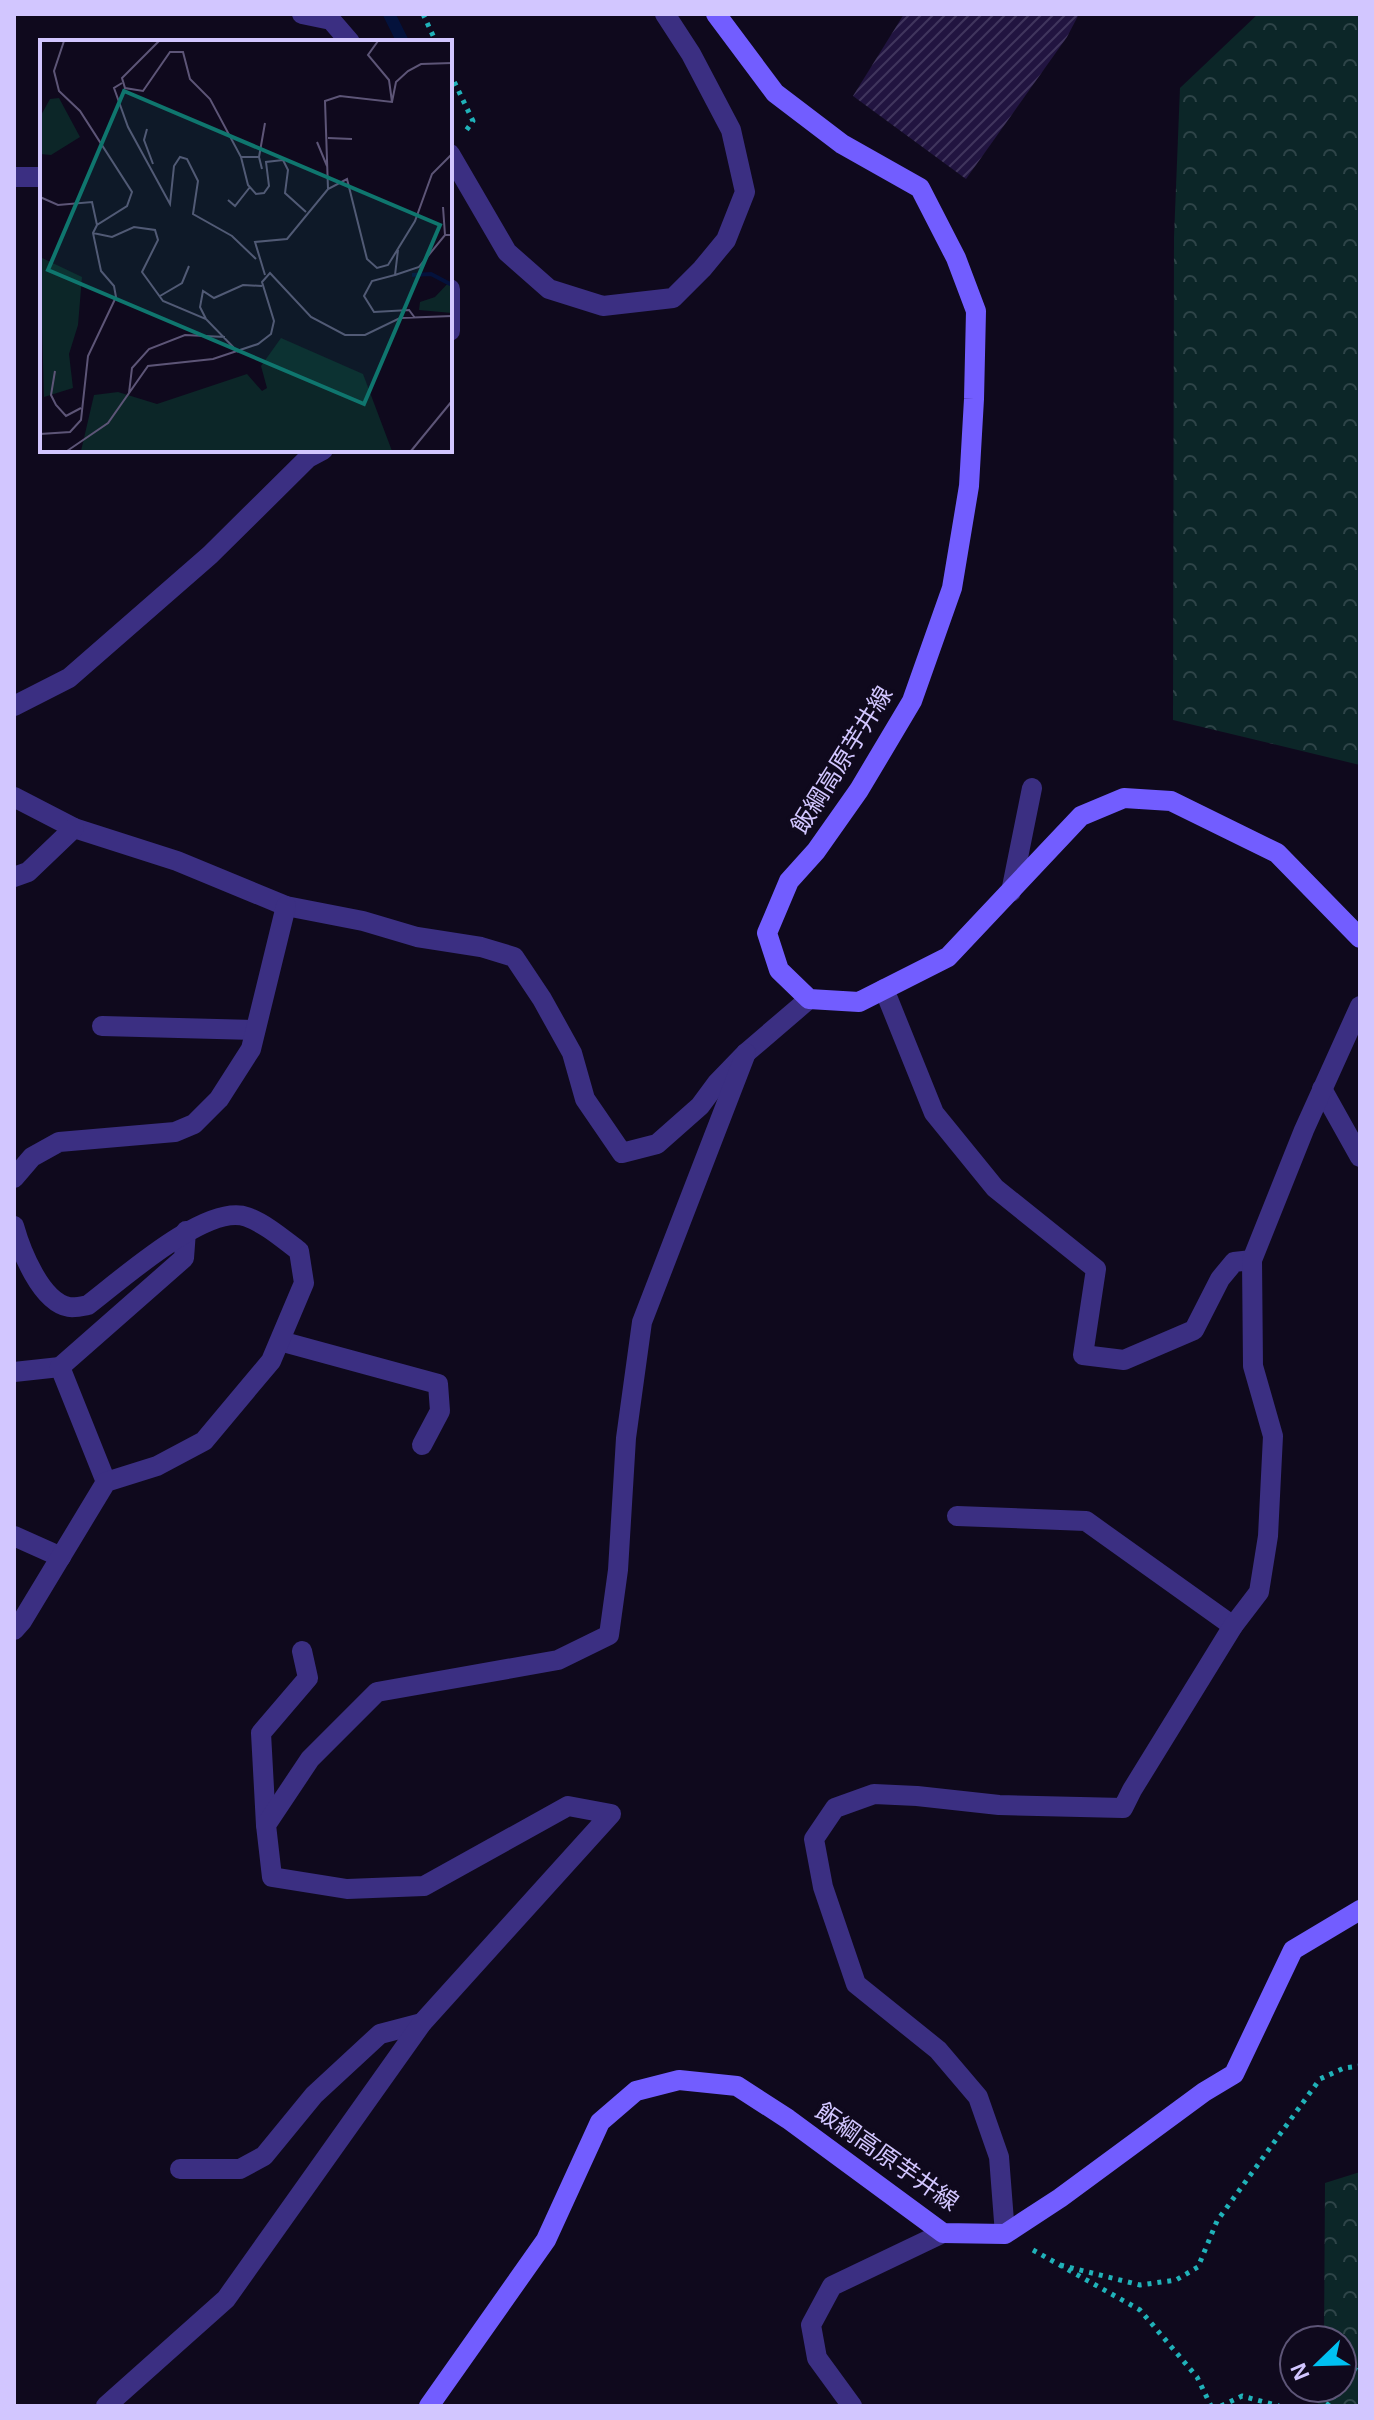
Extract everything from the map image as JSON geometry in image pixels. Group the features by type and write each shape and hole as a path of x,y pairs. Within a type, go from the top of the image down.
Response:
{"main road":[{"name":"飯綱高原芋井線","path":"716,14 775,93 842,144 920,188 956,258 976,311 969,486 952,588 912,701 859,790 816,851 789,881 767,933 779,970 809,999"},
{"path":"809,999 859,1002 948,957 1081,816 1124,798 1171,801 1277,853 1360,938"},
{"path":"1005,2234 1060,2198 1204,2092 1234,2074 1293,1950 1360,1910"},
{"name":"飯綱高原芋井線","path":"429,2406 546,2240 600,2122 636,2091 679,2080 737,2086 788,2119 943,2233 1005,2234"}],"street":[{"path":"302,14 331,20 348,40"},
{"path":"454,147 507,252 549,289 603,306 673,298 726,240 745,192 731,130 691,54 665,14"},
{"path":"14,177 40,177"},
{"path":"14,706 69,678 210,555 308,458 319,452"},
{"path":"1011,892 1032,788"},
{"path":"14,797 74,828 177,861 286,906 363,921 417,937 481,947 514,957 572,1053 585,1099 622,1153 657,1144 700,1106 746,1053 809,999"},
{"path":"14,877 28,872 74,828"},
{"path":"14,1178 32,1157 59,1142 175,1132 194,1124 219,1099 251,1049 286,906"},
{"path":"884,989 934,1113 995,1188 1096,1269 1083,1355 1124,1360 1194,1330 1220,1279 1234,1262 1252,1260"},
{"path":"1005,2234 999,2157 978,2097 938,2050 856,1984 823,1887 814,1839 835,1808 874,1794 999,1805 1123,1808 1233,1626 1259,1592 1268,1536 1273,1436 1253,1366 1252,1260 1322,1089 1360,1006"},
{"path":"102,1026 255,1030"},
{"path":"266,1825 310,1759 377,1692 558,1660 609,1635 618,1570 626,1438 642,1322 746,1053"},
{"path":"1322,1089 1360,1157"},
{"path":"14,1226 21,1250 48,1296 69,1307 88,1305 186,1231 213,1218 244,1215 272,1231 299,1251 304,1283 271,1361 204,1441 157,1466 106,1482 14,1630"},
{"path":"14,1372 60,1367 184,1258 186,1231"},
{"path":"280,1341 438,1384 440,1411 422,1445"},
{"path":"60,1367 106,1482"},
{"path":"957,1516 1086,1521 1233,1626"},
{"path":"14,1536 61,1557"},
{"path":"106,2406 226,2299 422,2023 611,1814 568,1806 424,1886 347,1889 272,1877 261,1733 308,1678 302,1651"},
{"path":"180,2169 240,2169 264,2156 314,2095 380,2034 422,2023"},
{"path":"852,2406 817,2358 811,2325 832,2286 943,2233"}],"path":[{"path":"423,14 435,40"},
{"path":"452,77 473,121 454,147"},
{"path":"1060,2265 1140,2285 1176,2280 1198,2267 1217,2221 1320,2079 1344,2068 1360,2066"},
{"path":"1005,2234 1140,2310 1197,2377 1211,2406"},
{"path":"1221,2406 1242,2396 1279,2406"}],"green space":[{"path":"1258,14 1360,14 1360,765 1173,720 1174,237 1180,88"},
{"path":"1360,2172 1360,2406 1318,2406 1358,2404 1358,2324 1324,2324 1325,2183"}],"building":[{"path":"904,14 1079,14 1067,37 966,179 853,96"}],"waterway":[{"path":"389,14 402,40"}]}
